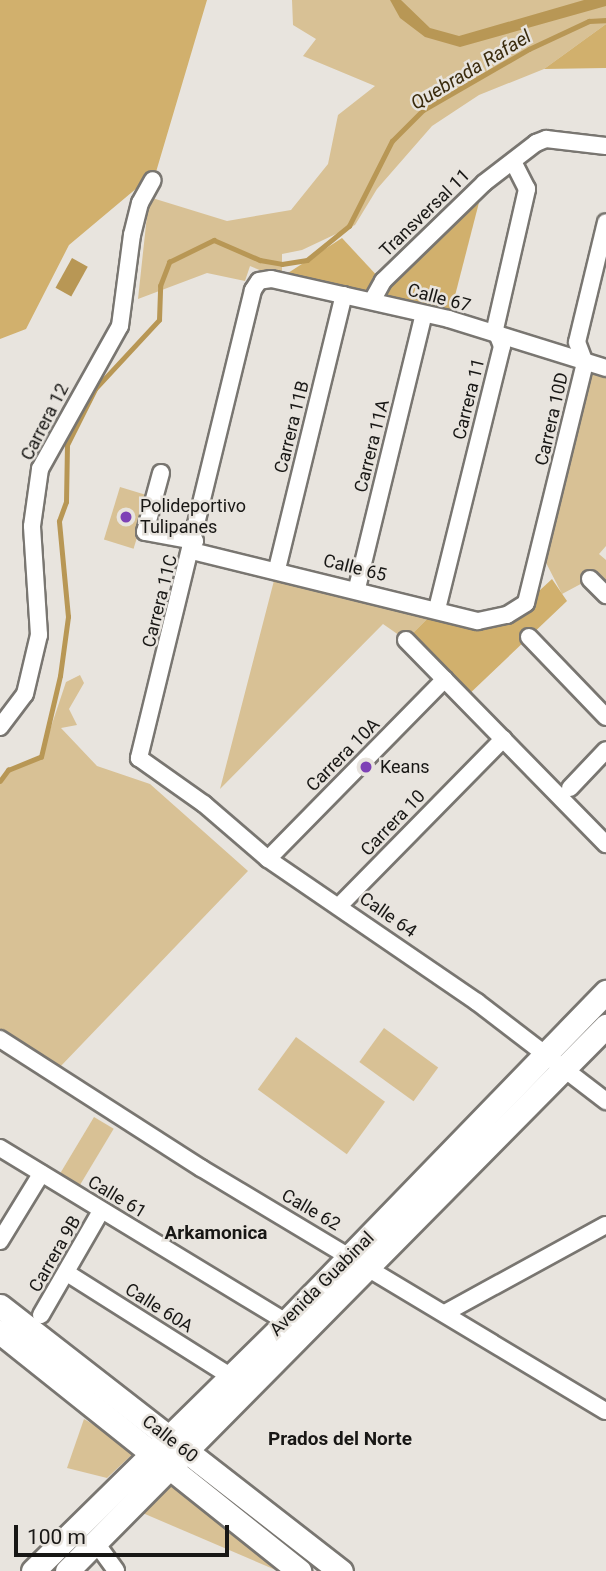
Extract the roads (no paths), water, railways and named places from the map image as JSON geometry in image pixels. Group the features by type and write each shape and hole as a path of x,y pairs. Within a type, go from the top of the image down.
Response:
{"main road":[{"name":"Avenida Guabinal","path":"67,1571 179,1461 360,1261 553,1064 606,992"},
{"name":"Avenida Guabinal","path":"553,1064 606,1026"},
{"name":"Avenida Guabinal","path":"33,1571 286,1322 360,1261"},
{"name":"Calle 60","path":"0,1306 179,1461 299,1571"},
{"name":"Calle 60","path":"0,1332 161,1446"},
{"name":"Calle 60","path":"179,1461 341,1571"}],"street":[{"name":"Transversal 11","path":"372,300 383,281 484,183 546,139 606,146"},
{"name":"Carrera 11","path":"437,609 502,337 495,329 527,189 513,161"},
{"name":"Carrera 12","path":"0,727 25,694 39,635 32,526 40,468 120,326 132,235 140,203 153,180"},
{"name":"Carrera 10D","path":"507,615 526,603 586,362 577,342 606,222"},
{"name":"Calle 67","path":"259,281 271,279 424,313 606,368"},
{"name":"Carrera 11C","path":"145,765 139,758 194,546 253,290 259,281"},
{"name":"Carrera 11B","path":"277,569 344,295"},
{"name":"Carrera 11A","path":"357,588 424,313"},
{"name":"Calle 65","path":"160,473 145,532 478,621 507,615"},
{"path":"590,579 606,595"},
{"path":"529,638 606,717"},
{"path":"406,640 606,844"},
{"name":"Carrera 10A","path":"268,859 445,679"},
{"name":"Carrera 10","path":"340,905 503,739"},
{"path":"570,788 606,750"},
{"name":"Calle 64","path":"145,765 204,804 268,859 340,905 606,1101"},
{"name":"Calle 62","path":"0,1039 201,1168 606,1411"},
{"name":"Calle 61","path":"0,1148 286,1322"},
{"path":"0,1241 41,1174"},
{"name":"Carrera 9B","path":"41,1315 101,1211"},
{"path":"444,1313 606,1224"},
{"name":"Calle 60A","path":"67,1273 230,1376"},
{"path":"96,1543 116,1571"}],"waterway":[{"name":"Quebrada Rafael","path":"0,781 8,770 41,757 60,676 68,617 59,521 66,502 67,445 95,389 159,320 160,286 169,262 214,240 260,260 282,264 307,260 349,226 392,141 423,110 529,49 589,21 606,20"}],"place":[{"name":"Polideportivo Tulipanes","path":"126,517"},
{"name":"Keans","path":"366,767"}],"district":[{"name":"Arkamonica","path":"216,1233"},
{"name":"Prados del Norte","path":"340,1439"}]}
